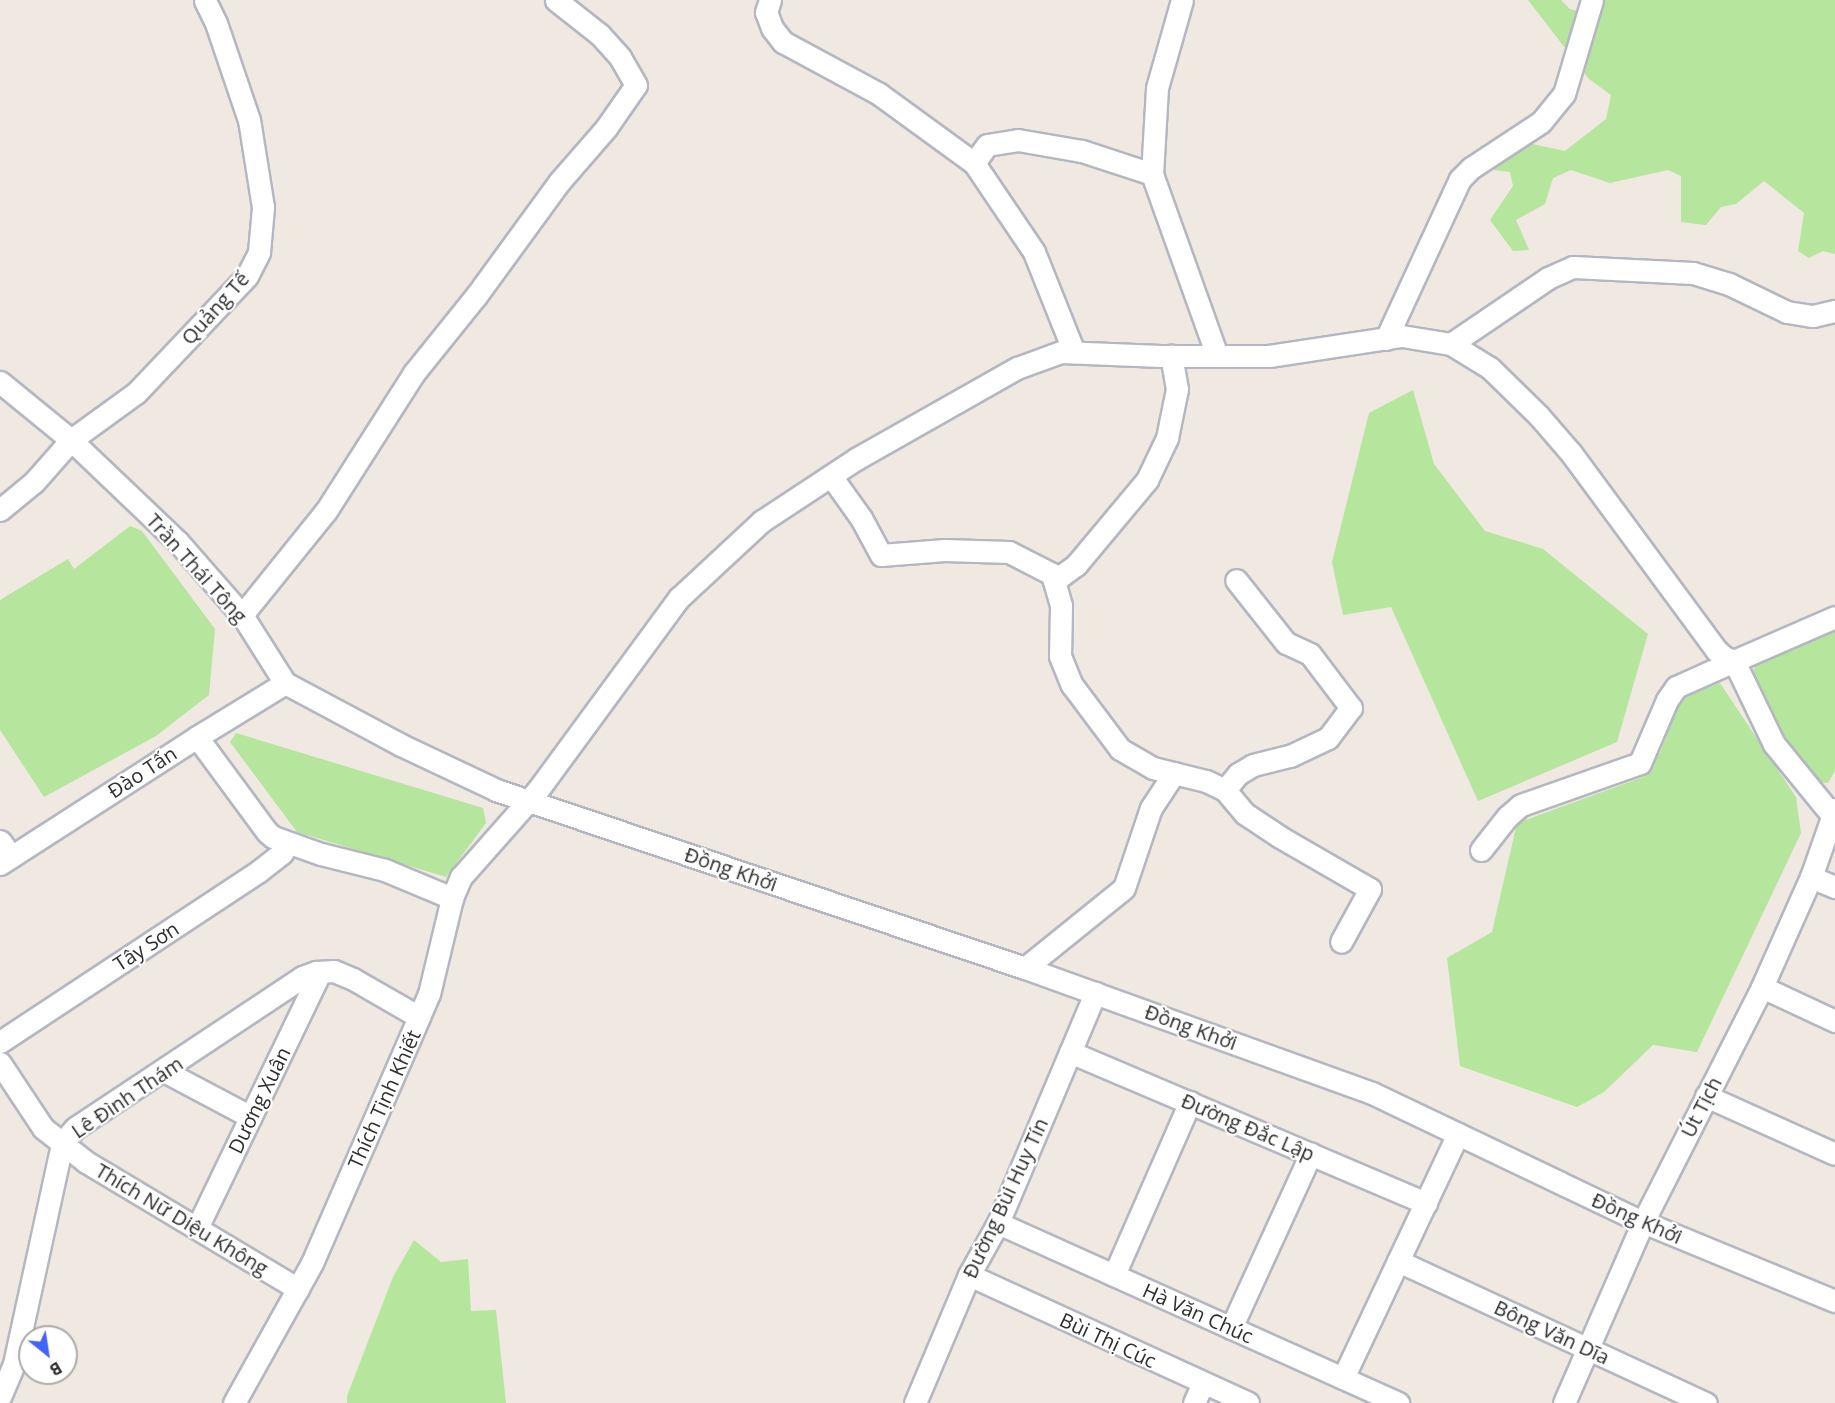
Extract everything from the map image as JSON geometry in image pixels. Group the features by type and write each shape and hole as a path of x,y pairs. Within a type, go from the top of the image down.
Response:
{"street":[{"name":"Quảng Tế","path":"0,510 34,482 71,440 136,393 248,276 259,252 263,207 249,120 216,23 205,0"},
{"path":"242,615 326,511 414,373 476,296 560,182 606,128 636,85 620,57 599,34 556,0"},
{"path":"770,0 766,12 772,28 783,42 879,94 974,163 1034,252 1074,352"},
{"path":"1182,0 1157,88 1152,174 1217,356"},
{"path":"1386,339 1460,179 1471,168 1541,122 1558,104 1569,83 1592,0"},
{"path":"974,163 987,145 1018,140 1082,151 1152,174"},
{"path":"1834,812 1774,744 1734,661 1716,650 1578,462 1539,416 1490,368 1451,344 1548,278 1573,267 1693,273 1729,284 1787,312 1813,316 1835,311"},
{"name":"Thích Tịnh Khiết","path":"234,1403 312,1263 429,994 452,898 461,877 529,799 679,598 762,521 831,476 1017,368 1061,352 1171,356 1269,356 1402,336 1451,344"},
{"path":"1054,581 1077,565 1147,480 1167,438 1177,389 1171,356"},
{"name":"Trần Thái Tông","path":"0,382 71,440 178,542 242,615 285,683 400,745 496,790 529,799"},
{"path":"831,476 861,518 881,555 945,550 1009,552 1052,574 1061,606 1060,656 1072,685 1097,715 1120,749 1153,768 1206,781 1225,790 1244,813 1280,837 1370,889 1341,942"},
{"path":"1225,790 1238,774 1252,765 1290,756 1328,738 1351,708 1310,654 1286,643 1236,580"},
{"path":"1481,850 1507,817 1521,805 1640,763 1667,700 1676,687 1835,617"},
{"name":"Đào Tấn","path":"4,854 285,683"},
{"path":"197,737 267,832 288,844 385,870 452,898"},
{"path":"1025,968 1124,888 1151,808 1174,773"},
{"name":"Đồng Khởi","path":"529,799 1025,968 1372,1093 1643,1222 1835,1301"},
{"name":"Út Tịch","path":"1564,1403 1643,1222 1762,987 1811,878 1834,812"},
{"name":"Tây Sơn","path":"0,1042 259,871 282,853 288,844"},
{"path":"1811,878 1835,887"},
{"path":"321,972 334,971 354,979 419,1017"},
{"name":"Lê Đình Thám","path":"0,1397 14,1364 62,1143 75,1128 303,977 321,972"},
{"name":"Dương Xuân","path":"197,1228 321,972"},
{"path":"1762,987 1835,1020"},
{"name":"Đường Bùi Huy Tín","path":"915,1403 969,1275 998,1223 1095,993"},
{"name":"Đường Đắc Lập","path":"1070,1052 1426,1203"},
{"name":"Thích Nữ Diệu Không","path":"0,1063 43,1128 86,1162 298,1289"},
{"path":"164,1071 251,1118"},
{"path":"1706,1096 1835,1154"},
{"path":"1114,1275 1190,1102"},
{"path":"1343,1378 1458,1134"},
{"path":"1231,1328 1311,1154"},
{"name":"Hà Văn Chúc","path":"998,1223 1398,1403"},
{"name":"Bông Văn Dĩa","path":"1398,1262 1706,1403"},
{"name":"Bùi Thị Cúc","path":"969,1275 1248,1403"},
{"path":"1194,1403 1203,1383"}],"green space":[{"path":"1528,0 1561,0 1570,9 1587,14 1590,0 1835,0 1835,254 1823,251 1809,258 1798,251 1804,213 1764,181 1736,204 1721,207 1706,225 1681,222 1681,176 1668,170 1610,183 1571,170 1553,178 1545,204 1516,220 1529,250 1513,251 1490,220 1513,186 1510,172 1485,169 1480,146 1509,139 1565,151 1606,119 1611,95 1589,79"},
{"path":"1413,390 1434,464 1485,531 1543,549 1648,634 1617,742 1478,801 1391,607 1343,615 1332,562 1369,413"},
{"path":"130,526 142,531 215,629 209,695 156,736 44,797 0,730 0,600 68,559 74,569"},
{"path":"1835,624 1835,771 1828,783 1809,781 1751,681 1757,658"},
{"path":"1720,683 1796,797 1801,833 1697,1052 1653,1045 1604,1092 1577,1107 1460,1066 1447,958 1492,932 1517,823 1643,777 1660,753 1681,698"},
{"path":"236,733 483,808 486,823 446,877 297,832 230,742"},
{"path":"414,1240 441,1262 468,1259 471,1311 496,1310 506,1403 347,1403 347,1396 393,1277"}]}
